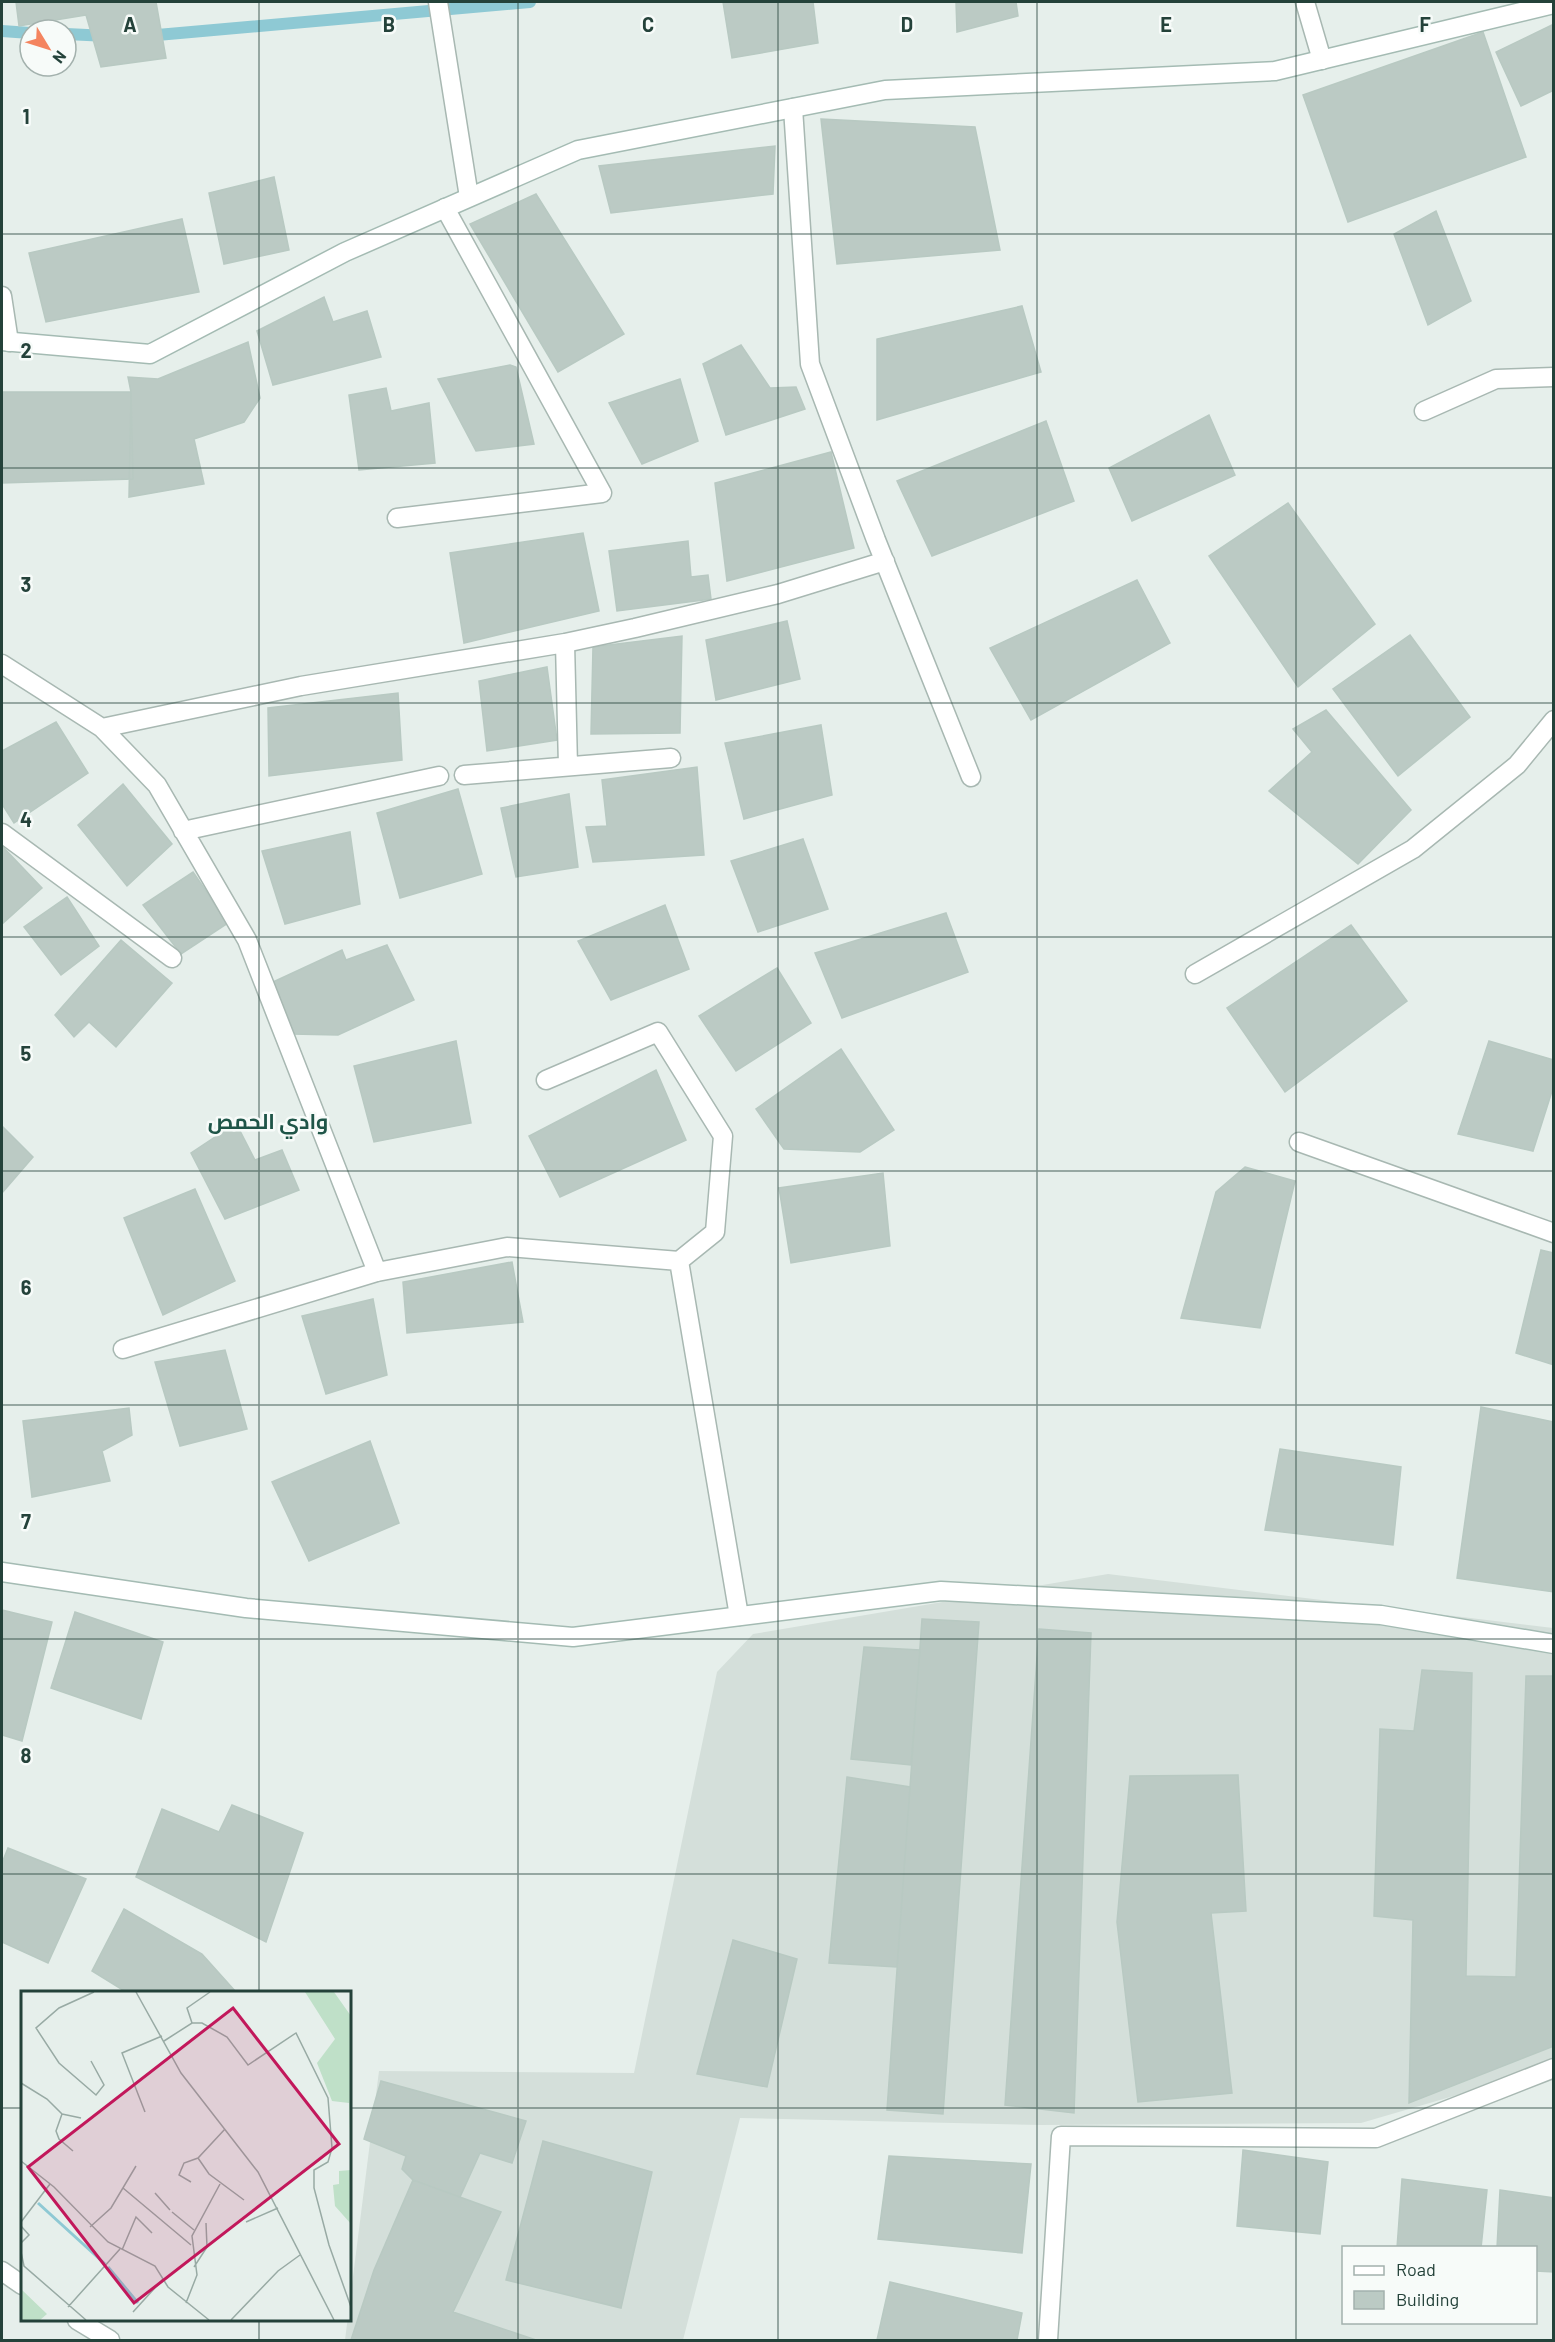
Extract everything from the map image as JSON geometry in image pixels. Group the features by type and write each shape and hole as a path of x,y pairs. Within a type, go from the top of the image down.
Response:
{"street":[{"path":"438,2 469,197"},
{"path":"1305,2 1322,60"},
{"path":"2,296 5,341 150,354 345,252 578,150 885,90 1275,71 1554,4"},
{"path":"792,108 810,364 971,777"},
{"path":"397,518 602,494 445,208"},
{"path":"1424,411 1496,379 1554,377"},
{"path":"102,728 301,686 565,643 778,594 885,561"},
{"path":"565,643 568,766"},
{"path":"2,664 102,728 157,785 247,940 377,1272"},
{"path":"1195,974 1413,849 1517,765 1554,720"},
{"path":"464,775 671,758"},
{"path":"183,831 439,776"},
{"path":"2,833 172,958"},
{"path":"123,1349 377,1272 507,1247 679,1261 715,1232 723,1136 658,1032 546,1080"},
{"path":"1299,1142 1554,1233"},
{"path":"679,1261 739,1616"},
{"path":"2,1572 246,1608 573,1637 941,1591 1381,1615 1554,1644"},
{"path":"1048,2340 1061,2136 1376,2138 1554,2068"},
{"path":"2,2271 21,2284"},
{"path":"80,2321 110,2340"}],"shaded area":[{"path":"1108,1574 1553,1628 1553,2058 1481,2088 1361,2123 1041,2125 740,2118 683,2340 345,2340 347,2321 351,2321 351,2293 379,2071 634,2073 717,1672 753,1634"}],"building":[{"path":"16,2 156,2 166,58 101,67 86,15 68,18 18,18"},
{"path":"723,2 813,2 818,43 732,58"},
{"path":"956,2 1016,2 1018,16 957,32"},
{"path":"1554,24 1554,90 1521,106 1496,52"},
{"path":"1483,32 1526,157 1348,222 1303,95"},
{"path":"821,119 975,127 1000,250 837,264"},
{"path":"775,146 773,194 611,213 599,166"},
{"path":"274,177 289,250 224,264 209,193"},
{"path":"536,194 624,334 558,372 470,224"},
{"path":"1436,211 1471,301 1428,325 1394,234"},
{"path":"182,219 199,292 46,322 29,253"},
{"path":"324,297 333,322 367,311 381,357 273,385 257,331"},
{"path":"1022,306 1041,372 877,420 877,339"},
{"path":"248,342 260,398 244,422 194,439 204,484 129,497 131,392 128,377 158,379"},
{"path":"741,345 770,388 796,387 805,409 726,435 703,364"},
{"path":"510,365 516,367 534,444 476,451 438,379"},
{"path":"680,379 698,441 642,464 609,403"},
{"path":"386,388 391,411 429,403 435,463 359,470 349,395"},
{"path":"2,392 131,392 133,479 2,483"},
{"path":"1209,415 1235,475 1132,521 1109,468"},
{"path":"1046,421 1074,501 932,556 897,481"},
{"path":"831,452 854,548 727,581 715,483"},
{"path":"1288,503 1375,624 1298,687 1209,556"},
{"path":"583,533 599,611 464,643 450,553"},
{"path":"688,541 691,577 708,575 711,599 617,611 609,551"},
{"path":"1137,580 1170,643 1031,720 990,648"},
{"path":"787,621 800,679 716,700 706,640"},
{"path":"1410,635 1470,717 1398,776 1333,689"},
{"path":"682,636 680,733 591,734 593,647"},
{"path":"547,667 557,740 487,751 479,681"},
{"path":"398,693 402,760 269,776 268,708"},
{"path":"1326,710 1411,810 1358,864 1269,791 1312,752 1293,729"},
{"path":"56,722 88,773 14,823 2,804 2,751"},
{"path":"821,725 832,795 744,819 725,743"},
{"path":"697,767 704,855 593,862 586,827 607,826 602,780"},
{"path":"123,784 172,844 127,886 78,825"},
{"path":"458,789 482,874 400,898 377,813"},
{"path":"569,794 578,867 516,877 501,808"},
{"path":"350,832 360,904 285,924 262,851"},
{"path":"803,839 828,909 758,932 731,861"},
{"path":"2,846 42,888 2,924"},
{"path":"193,872 228,923 181,954 143,905"},
{"path":"67,897 99,946 61,975 24,927"},
{"path":"665,905 689,969 611,1000 578,941"},
{"path":"946,913 968,972 842,1018 815,953"},
{"path":"1351,925 1407,1001 1285,1092 1227,1008"},
{"path":"121,940 172,983 116,1047 89,1022 74,1037 55,1015"},
{"path":"387,945 414,1000 338,1035 292,1034 271,983 342,950 346,960"},
{"path":"777,968 811,1023 736,1071 699,1016"},
{"path":"456,1041 471,1123 374,1142 354,1066"},
{"path":"1489,1041 1554,1060 1554,1085 1533,1151 1458,1134"},
{"path":"841,1049 894,1130 860,1152 784,1149 756,1109"},
{"path":"656,1070 686,1140 560,1197 529,1136"},
{"path":"236,1123 255,1160 282,1150 299,1190 225,1219 191,1153"},
{"path":"2,1126 33,1157 2,1193"},
{"path":"1245,1167 1295,1181 1260,1328 1181,1318 1216,1192"},
{"path":"883,1173 890,1246 791,1263 779,1188"},
{"path":"195,1189 235,1281 163,1315 124,1218"},
{"path":"1541,1250 1554,1253 1554,1365 1516,1353"},
{"path":"512,1262 523,1322 407,1333 403,1282"},
{"path":"373,1299 387,1375 326,1394 302,1316"},
{"path":"225,1350 247,1429 180,1446 155,1362"},
{"path":"1481,1407 1554,1422 1554,1592 1457,1578"},
{"path":"129,1408 132,1435 102,1451 110,1481 32,1497 23,1421"},
{"path":"370,1441 399,1523 309,1561 272,1482"},
{"path":"1280,1449 1401,1467 1393,1545 1265,1530"},
{"path":"2,1610 52,1622 22,1741 2,1735"},
{"path":"75,1612 163,1642 141,1719 51,1688"},
{"path":"922,1619 979,1622 943,2114 887,2110"},
{"path":"1039,1629 1091,1633 1074,2113 1005,2105"},
{"path":"864,1647 920,1650 911,1765 851,1759"},
{"path":"1422,1670 1472,1673 1466,1976 1516,1977 1526,1676 1554,1676 1554,2046 1409,2103 1413,1920 1374,1916 1380,1729 1414,1731"},
{"path":"1238,1775 1246,1911 1211,1913 1232,2093 1138,2102 1117,1922 1130,1776"},
{"path":"847,1777 910,1787 897,1967 829,1963"},
{"path":"232,1805 303,1833 266,1942 136,1877 162,1809 219,1832"},
{"path":"8,1848 86,1879 48,1963 2,1942 2,1863"},
{"path":"124,1909 202,1954 235,1991 124,1991 92,1971"},
{"path":"733,1940 797,1959 767,2087 697,2074"},
{"path":"381,2081 526,2121 512,2163 480,2153 460,2197 413,2180 402,2169 406,2156 364,2139"},
{"path":"543,2141 652,2172 621,2308 506,2280"},
{"path":"1243,2150 1328,2162 1320,2234 1237,2226"},
{"path":"889,2156 1031,2164 1022,2253 878,2239"},
{"path":"1402,2179 1487,2190 1481,2246 1397,2246"},
{"path":"413,2180 501,2212 453,2312 536,2340 351,2340 374,2270"},
{"path":"1500,2190 1554,2198 1554,2272 1537,2271 1537,2246 1497,2246"},
{"path":"890,2282 1022,2313 1017,2340 877,2340"}],"waterway":[{"path":"146,36 530,2"},
{"path":"2,31 18,32"},
{"path":"78,35 108,36"}],"district":[{"name":"وادي الحمص","path":"268,1120"}]}
